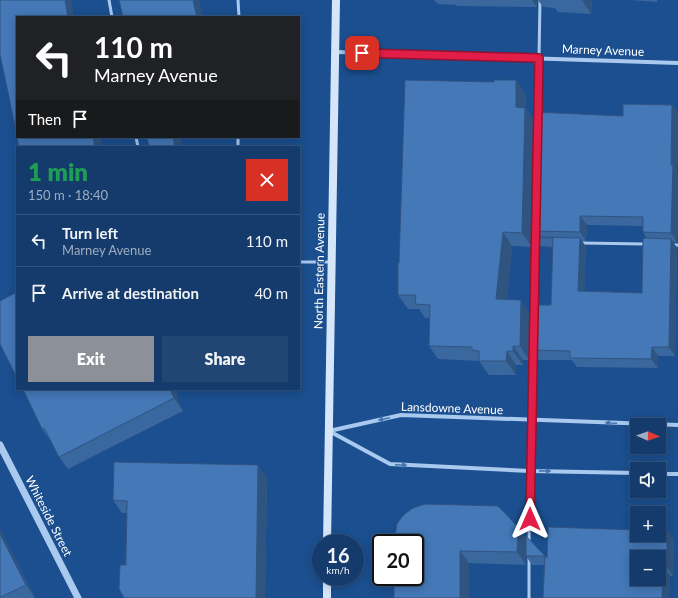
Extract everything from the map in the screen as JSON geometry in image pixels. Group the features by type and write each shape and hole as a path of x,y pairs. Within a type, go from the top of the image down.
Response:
{"main road":[{"name":"North Eastern Avenue","path":"327,534 336,0"},
{"path":"327,586 327,598"}],"street":[{"name":"Marney Avenue","path":"336,52 678,63"},
{"name":"Lansdowne Avenue","path":"328,431 401,415 678,425"},
{"path":"328,431 390,464 530,471 630,473"},
{"name":"Whiteside Street","path":"0,445 78,598"},
{"path":"666,474 678,474"}],"lane":[{"path":"109,0 112,16"},
{"path":"238,0 239,16"},
{"path":"538,120 540,0"},
{"path":"534,312 535,235"},
{"path":"575,243 646,244"},
{"path":"670,245 678,245"},
{"path":"300,262 332,262"},
{"path":"529,598 533,351"}],"building":[{"path":"0,0 65,0 68,16 16,16 16,131 0,54"},
{"path":"119,0 193,0 197,16 123,16"},
{"path":"405,80 494,82 494,80 516,80 516,107 525,108 522,233 503,232 496,299 521,300 520,346 513,346 513,351 507,351 506,361 479,361 479,351 472,350 472,347 429,346 430,305 415,304 416,295 398,295"},
{"path":"623,104 672,105 671,165 673,165 671,233 643,232 643,217 580,216 580,232 532,231 534,112 623,116"},
{"path":"17,138 93,138 95,146 19,146"},
{"path":"147,138 173,138 175,146 149,146"},
{"path":"531,237 580,238 578,291 642,293 643,238 671,239 669,347 652,347 651,359 570,358 570,351 529,350 530,305 551,305 553,238"},
{"path":"16,293 16,376 0,344 0,301"},
{"path":"23,390 170,390 174,398 59,457 44,428 42,429"},
{"path":"114,462 258,465 256,598 124,598 119,589 120,565 126,565 127,501 113,500"},
{"path":"425,504 498,506 518,527 517,552 460,551 460,598 394,598 394,586 424,586 424,534 395,534 397,524 401,518 413,508"},
{"path":"548,527 630,530 630,542 666,542 667,530 667,567 666,550 630,550 630,586 662,586 662,598 543,598 545,556 526,556 526,536 547,558"},
{"path":"0,534 26,585 1,597 0,595"}],"route":[{"path":"362,53 539,58 530,519"}]}
